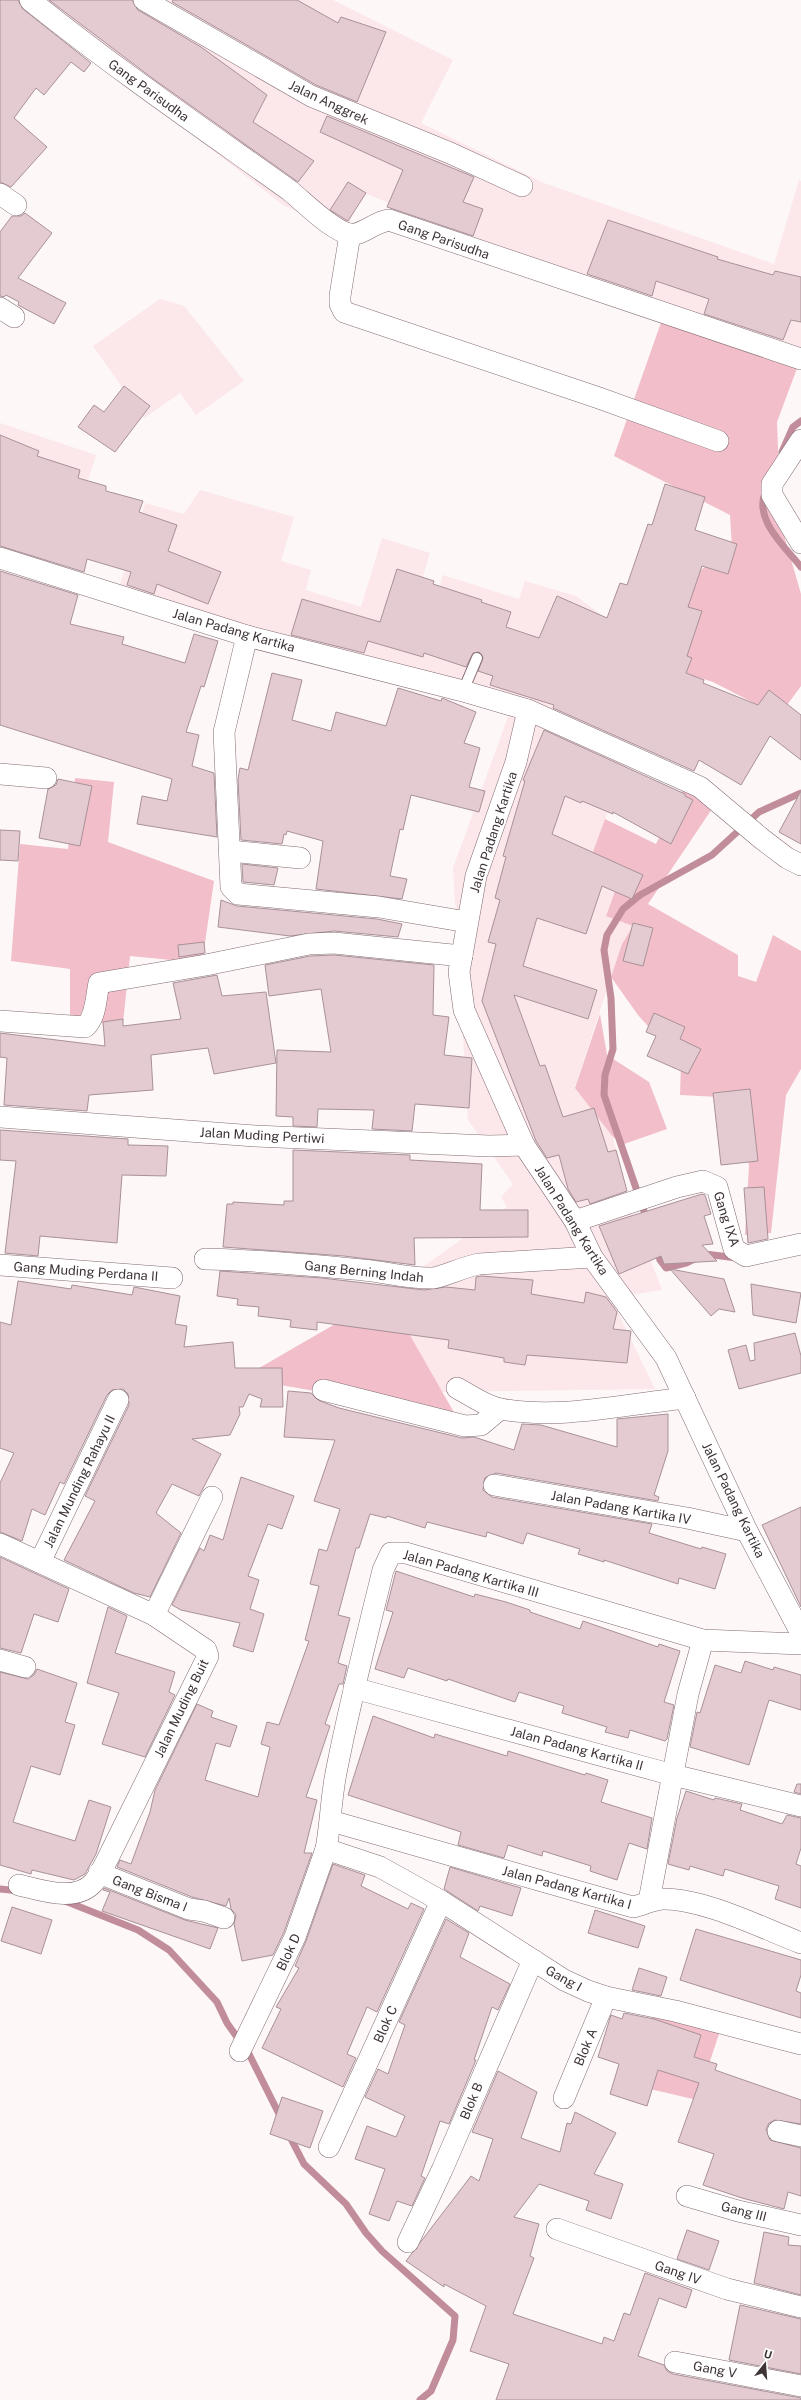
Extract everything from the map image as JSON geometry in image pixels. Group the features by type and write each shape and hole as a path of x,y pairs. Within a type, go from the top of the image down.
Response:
{"street":[{"name":"Gang Parisudha","path":"30,0 104,57 303,201 341,231 350,234 357,234 378,221 389,220 801,359"},
{"name":"Jalan Anggrek","path":"144,0 311,96 462,158 522,186"},
{"path":"350,234 340,296 340,304 344,312 599,398 718,441"},
{"path":"801,441 777,474 772,489 772,494 801,543"},
{"name":"Jalan Padang Kartika","path":"0,558 247,636 464,691 528,710 516,762 476,876 459,972 464,1010 524,1145 575,1221 592,1257 666,1358 748,1531 801,1632"},
{"path":"247,636 224,732 232,887 238,894 378,907 467,922"},
{"path":"528,710 700,787 787,858 801,865"},
{"path":"0,774 46,778"},
{"path":"230,851 300,858"},
{"path":"0,1021 85,1027 90,1023 93,1016 99,983 206,965 309,944 334,943 462,956"},
{"name":"Jalan Muding Pertiwi","path":"0,1117 255,1136 489,1146 524,1145"},
{"name":"Gang IXA","path":"575,1221 677,1187 703,1181 717,1187 734,1249 738,1253 746,1256 801,1244"},
{"name":"Gang Berning Indah","path":"205,1259 265,1260 368,1271 412,1278 435,1278 464,1267 479,1264 592,1257"},
{"name":"Gang Muding Perdana II","path":"0,1265 172,1278"},
{"path":"457,1388 500,1409 561,1411 685,1398"},
{"path":"323,1390 465,1426 481,1426 500,1409"},
{"name":"Jalan Munding Rahayu II","path":"40,1562 118,1400"},
{"name":"Jalan Padang Kartika IV","path":"494,1485 687,1518 748,1531"},
{"path":"154,1615 212,1497"},
{"name":"Jalan Muding Buit","path":"0,1544 154,1615 206,1650 208,1656 93,1883 83,1890 70,1894 53,1893 19,1885"},
{"name":"Jalan Padang Kartika III","path":"326,1849 331,1821 332,1791 354,1688 383,1570 391,1553 395,1552 703,1640 801,1644"},
{"path":"649,1901 688,1694 703,1640"},
{"path":"0,1660 25,1667"},
{"name":"Jalan Padang Kartika II","path":"354,1688 673,1775 801,1806"},
{"name":"Jalan Padang Kartika I","path":"331,1821 633,1907 644,1905 649,1901 683,1901 701,1905 801,1943"},
{"name":"Gang I","path":"326,1849 380,1867 441,1901 564,1980 606,1997 675,2011 801,2044"},
{"name":"Blok D","path":"240,2051 295,1937 326,1849"},
{"name":"Gang Bisma I","path":"99,1873 189,1909 204,1910 224,1918"},
{"name":"Blok C","path":"329,2147 441,1901"},
{"name":"Blok B","path":"408,2242 442,2170 533,1960"},
{"name":"Blok A","path":"564,2098 606,1997"},
{"path":"778,2131 801,2136"},
{"name":"Gang III","path":"687,2196 738,2211 801,2225"},
{"name":"Gang IV","path":"557,2229 727,2289 801,2307"},
{"name":"Gang V","path":"675,2362 801,2386"}],"lane":[{"path":"464,691 477,658"}],"shaded area":[{"path":"11,0 333,0 453,60 421,123 544,183 774,264 799,180 801,181 801,361 664,314 364,193 343,234 283,205 68,38"},
{"path":"160,299 184,306 244,381 196,415 180,393 144,418 93,346"},
{"path":"664,314 799,363 777,422 781,525 801,594 801,686 779,716 713,682 675,670 688,579 732,548 730,515 614,456"},
{"path":"0,423 96,455 58,576 0,563"},
{"path":"200,490 294,517 281,561 311,570 306,590 361,607 382,538 430,553 421,583 439,589 443,575 519,599 525,581 576,596 675,670 631,753 592,853 624,866 606,915 633,926 622,944 575,1087 613,1137 627,1199 662,1290 611,1298 655,1389 441,1392 403,1323 410,1276 507,1207 501,1197 513,1184 468,1120 453,868 513,703 291,644 118,591 145,503 184,514"},
{"path":"75,778 114,782 108,842 214,881 202,963 130,956 123,1023 70,1023 70,969 11,961 20,844 68,849"},
{"path":"685,786 716,803 648,904 738,955 738,976 756,982 773,935 801,951 801,1069 786,1095 771,1233 745,1235 749,1166 738,1098 680,1095 681,1063 638,1015 611,977 622,944 633,926 606,916 624,866 592,854 605,819 656,844"},
{"path":"600,1014 607,1055 649,1082 667,1129 624,1144 613,1137 575,1088"},
{"path":"342,1320 403,1323 456,1416 242,1378"},
{"path":"655,2006 724,2019 697,2100 633,2085"}],"building":[{"path":"0,0 18,0 23,9 91,63 84,72 71,62 44,95 36,88 14,118 47,147 11,187 0,182"},
{"path":"49,0 132,0 138,10 201,47 267,95 253,122 314,161 298,182 152,78"},
{"path":"173,0 297,0 338,23 341,17 386,32 357,102 316,85 172,2"},
{"path":"327,116 474,177 463,202 483,209 473,236 387,207 403,170 320,132"},
{"path":"348,182 366,193 348,221 330,210"},
{"path":"25,213 52,233 18,278 66,303 54,324 18,305 19,302 6,295 4,297 0,296 0,232 12,216 21,216"},
{"path":"608,220 718,257 717,259 773,275 775,271 801,277 801,322 791,320 783,340 704,314 709,299 656,281 652,296 587,274"},
{"path":"124,386 150,406 115,452 78,427 94,405 104,412"},
{"path":"0,435 39,451 37,456 80,470 78,478 106,486 106,491 143,501 139,512 177,525 168,551 221,572 208,604 157,584 154,594 127,585 131,572 87,559 84,572 0,546"},
{"path":"665,484 705,497 695,530 737,544 728,574 702,566 688,607 702,611 687,656 692,658 686,673 704,680 703,683 758,705 769,690 801,715 801,760 770,736 741,785 699,760 694,771 553,708 554,705 490,685 493,676 478,671 483,658 479,652 473,653 466,667 424,653 423,657 368,641 364,653 291,635 302,599 380,622 397,569 434,581 433,584 482,600 481,602 511,612 506,627 539,638 557,596 607,618 620,583 627,585 648,524 652,525"},
{"path":"0,571 78,595 70,624 124,637 122,644 185,663 194,634 218,641 204,687 201,686 186,732 199,735 192,766 214,773 217,837 137,824 142,796 167,801 172,779 0,725"},
{"path":"272,673 302,680 292,720 331,731 336,712 386,726 398,688 441,701 442,698 476,712 464,743 480,748 469,787 485,791 479,812 411,795 403,830 400,829 390,876 407,879 402,899 316,889 323,841 287,831 286,835 284,834 282,844 241,840 238,779 240,768 248,770"},
{"path":"544,730 685,794 685,796 693,800 671,844 613,812 613,814 582,801 581,803 565,796 552,834 643,875 632,899 602,886 586,934 537,918 523,966 597,990 588,1019 514,995 540,1066 545,1065 563,1117 594,1108 608,1152 616,1150 627,1191 590,1204 588,1199 576,1202 568,1189 559,1155 547,1158 536,1141 482,1001 496,944 488,942 500,900 495,898 506,857 503,856 525,781 523,780"},
{"path":"58,779 92,786 80,846 39,838 48,789 56,785"},
{"path":"801,791 801,844 779,832"},
{"path":"0,830 20,831 18,861 0,860"},
{"path":"242,864 278,868 274,885 243,882"},
{"path":"221,900 237,906 377,919 402,924 398,937 334,931 290,936 218,927"},
{"path":"633,923 653,928 643,966 623,961"},
{"path":"204,942 205,953 179,957 178,945"},
{"path":"334,955 434,965 433,1015 449,1017 444,1055 472,1058 469,1108 415,1104 412,1131 372,1129 374,1110 318,1109 317,1127 293,1126 293,1117 276,1116 277,1050 331,1052 321,989 269,996 265,965 310,956"},
{"path":"217,975 222,996 266,992 276,1063 214,1074 208,1048 151,1055 153,1090 89,1095 87,1111 4,1105 7,1058 0,1057 0,1033 105,1046 103,1022 123,1019 123,1026 181,1019 173,983"},
{"path":"654,1013 685,1027 680,1039 701,1049 688,1074 647,1056 656,1036 646,1032"},
{"path":"750,1089 758,1161 721,1165 713,1093"},
{"path":"0,1130 128,1139 128,1145 168,1146 166,1176 122,1175 117,1243 40,1236 38,1256 5,1253 16,1161 0,1160"},
{"path":"293,1150 410,1155 410,1160 482,1164 480,1210 528,1210 528,1237 414,1238 415,1265 344,1256 223,1247 227,1204 233,1204 233,1202 284,1205 284,1201 293,1201"},
{"path":"764,1187 768,1239 748,1243 744,1188"},
{"path":"702,1194 705,1195 711,1214 704,1216 713,1244 702,1245 717,1261 664,1264 661,1256 619,1274 599,1226"},
{"path":"670,1269 724,1279 735,1312 719,1309 711,1316"},
{"path":"220,1271 322,1278 424,1290 446,1287 475,1290 476,1277 481,1276 533,1280 531,1294 584,1303 586,1292 606,1297 617,1312 613,1329 631,1331 627,1363 527,1355 525,1365 504,1362 504,1358 448,1348 449,1340 317,1322 317,1330 290,1327 291,1320 258,1316 259,1307 237,1305 238,1299 217,1296"},
{"path":"18,1281 71,1289 72,1285 132,1295 134,1287 180,1296 175,1324 187,1326 184,1347 233,1342 235,1368 282,1368 283,1407 260,1407 262,1399 249,1394 243,1407 239,1407 240,1414 230,1435 192,1439 221,1454 199,1496 172,1484 156,1513 181,1533 150,1597 134,1593 64,1560 95,1501 85,1496 129,1405 128,1394 123,1389 112,1390 107,1395 64,1484 60,1482 45,1515 32,1509 22,1541 0,1532 0,1483 14,1453 0,1448 0,1322 11,1325"},
{"path":"751,1284 801,1293 796,1323 753,1315"},
{"path":"795,1333 801,1356 801,1373 739,1389 728,1350 746,1345 750,1361 755,1360 754,1343"},
{"path":"288,1391 311,1393 320,1401 339,1408 462,1438 474,1437 514,1450 522,1424 541,1425 617,1447 617,1419 668,1414 668,1451 654,1495 659,1497 658,1501 496,1473 485,1478 483,1490 492,1497 652,1524 649,1533 701,1549 702,1547 726,1554 715,1589 679,1578 678,1584 604,1560 604,1562 578,1554 580,1549 527,1533 523,1544 487,1532 486,1537 427,1522 425,1528 387,1516 386,1518 370,1514 359,1548 356,1548 338,1615 350,1618 338,1663 347,1666 343,1684 339,1684 325,1724 330,1726 306,1797 317,1800 304,1853 312,1853 284,1932 273,1955 242,1961 234,1924 236,1915 231,1909 229,1898 226,1906 192,1897 117,1867 120,1860 131,1864 150,1812 155,1790 197,1704 213,1711 211,1717 237,1726 230,1747 216,1743 205,1780 258,1797 270,1747 261,1744 267,1722 279,1725 309,1641 305,1640 319,1586 310,1584 319,1549 327,1551 340,1509 314,1501 335,1440 284,1437"},
{"path":"241,1477 294,1496 282,1529 268,1524 248,1576 259,1580 250,1609 264,1614 253,1652 233,1646 240,1623 181,1610 172,1605 200,1548 204,1551 210,1535 223,1540"},
{"path":"801,1507 801,1607 762,1525"},
{"path":"0,1557 69,1589 58,1622 34,1614 21,1653 0,1648"},
{"path":"396,1571 474,1597 475,1594 506,1602 580,1629 583,1621 658,1647 659,1644 680,1651 664,1702 674,1705 667,1739 665,1741 630,1730 628,1738 605,1732 607,1727 562,1713 564,1706 519,1692 515,1702 448,1679 447,1681 408,1668 404,1678 375,1669 393,1612 386,1610"},
{"path":"108,1607 127,1616 115,1653 175,1672 169,1692 175,1695 145,1757 102,1744 119,1693 87,1683"},
{"path":"745,1661 773,1670 774,1667 801,1675 801,1710 769,1700 749,1765 690,1747 697,1712 700,1713 715,1665 741,1673"},
{"path":"37,1669 77,1683 65,1722 75,1725 60,1775 31,1766 13,1822 75,1841 89,1800 111,1807 96,1854 85,1874 74,1880 32,1870 31,1874 0,1865 0,1672 28,1679 34,1675"},
{"path":"373,1716 434,1738 435,1734 507,1756 508,1751 585,1775 586,1773 608,1780 601,1802 652,1818 647,1849 629,1843 617,1880 590,1871 591,1866 543,1851 542,1856 508,1845 504,1858 458,1845 461,1832 348,1795"},
{"path":"797,1784 801,1784 801,1794 794,1792"},
{"path":"686,1791 714,1800 715,1798 742,1804 740,1810 782,1824 787,1815 801,1818 801,1848 796,1864 801,1866 801,1908 775,1899 779,1886 725,1869 723,1876 690,1866 689,1870 668,1864 677,1818"},
{"path":"333,1864 365,1875 361,1886 408,1909 411,1903 424,1909 377,2012 367,2007 347,2054 356,2058 343,2087 262,2048 281,2009 276,2007 299,1968 295,1966 306,1941"},
{"path":"450,1867 521,1888 512,1916 480,1906 478,1911 444,1889"},
{"path":"104,1888 185,1920 218,1928 210,1949 102,1911 110,1892 103,1890"},
{"path":"12,1907 52,1920 41,1954 1,1941"},
{"path":"595,1910 645,1926 638,1948 588,1933"},
{"path":"446,1919 469,1933 460,1957 510,1984 498,2010 492,2007 474,2060 476,2060 449,2124 440,2121 421,2176 425,2178 412,2206 397,2201 389,2221 369,2214 385,2169 355,2159 367,2126 396,2137 405,2116 365,2097 378,2069 388,2074 405,2025 399,2022"},
{"path":"696,1929 801,1960 801,1975 796,1991 801,1993 801,2018 680,1980"},
{"path":"639,1968 667,1977 661,1996 632,1990"},
{"path":"624,2013 654,2019 701,2035 694,2057 717,2064 715,2070 801,2100 801,2124 775,2120 769,2123 766,2129 770,2140 801,2148 801,2196 788,2192 784,2209 742,2198 703,2185 714,2154 678,2142 699,2083 658,2070 647,2106 610,2094 619,2064 598,2057 611,2015 622,2019"},
{"path":"498,2071 537,2092 521,2138 560,2152 567,2123 571,2124 575,2112 616,2133 594,2174 623,2184 611,2219 586,2210 589,2201 539,2184 514,2217 539,2224 530,2256 534,2258 513,2314 602,2344 604,2337 614,2341 624,2313 630,2315 645,2273 692,2290 686,2308 659,2298 638,2356 664,2365 667,2371 673,2374 801,2398 801,2400 496,2400 509,2364 470,2351 486,2306 444,2284 444,2287 406,2261 471,2176 479,2181 493,2139 472,2132"},
{"path":"282,2097 323,2111 310,2148 270,2134"},
{"path":"687,2230 719,2241 709,2270 677,2259"},
{"path":"764,2232 789,2237 788,2245 801,2246 801,2295 754,2283"},
{"path":"740,2305 801,2319 801,2374 729,2360"}],"waterway":[{"path":"782,452 793,427 801,421"},
{"path":"765,493 763,503 764,513 768,523 773,533 801,567"},
{"path":"647,1220 604,1095 605,1075 613,1049 611,998 604,950 607,935 623,909 640,895 712,855 759,812 801,793"},
{"path":"657,1249 660,1260 666,1268 686,1263 705,1254 737,1258"},
{"path":"0,1889 20,1891"},
{"path":"65,1901 138,1930 169,1950 217,2002 227,2023 249,2054 281,2118"},
{"path":"289,2135 304,2164 346,2204 366,2233 382,2251 455,2316 453,2340 431,2391 420,2400"}]}
